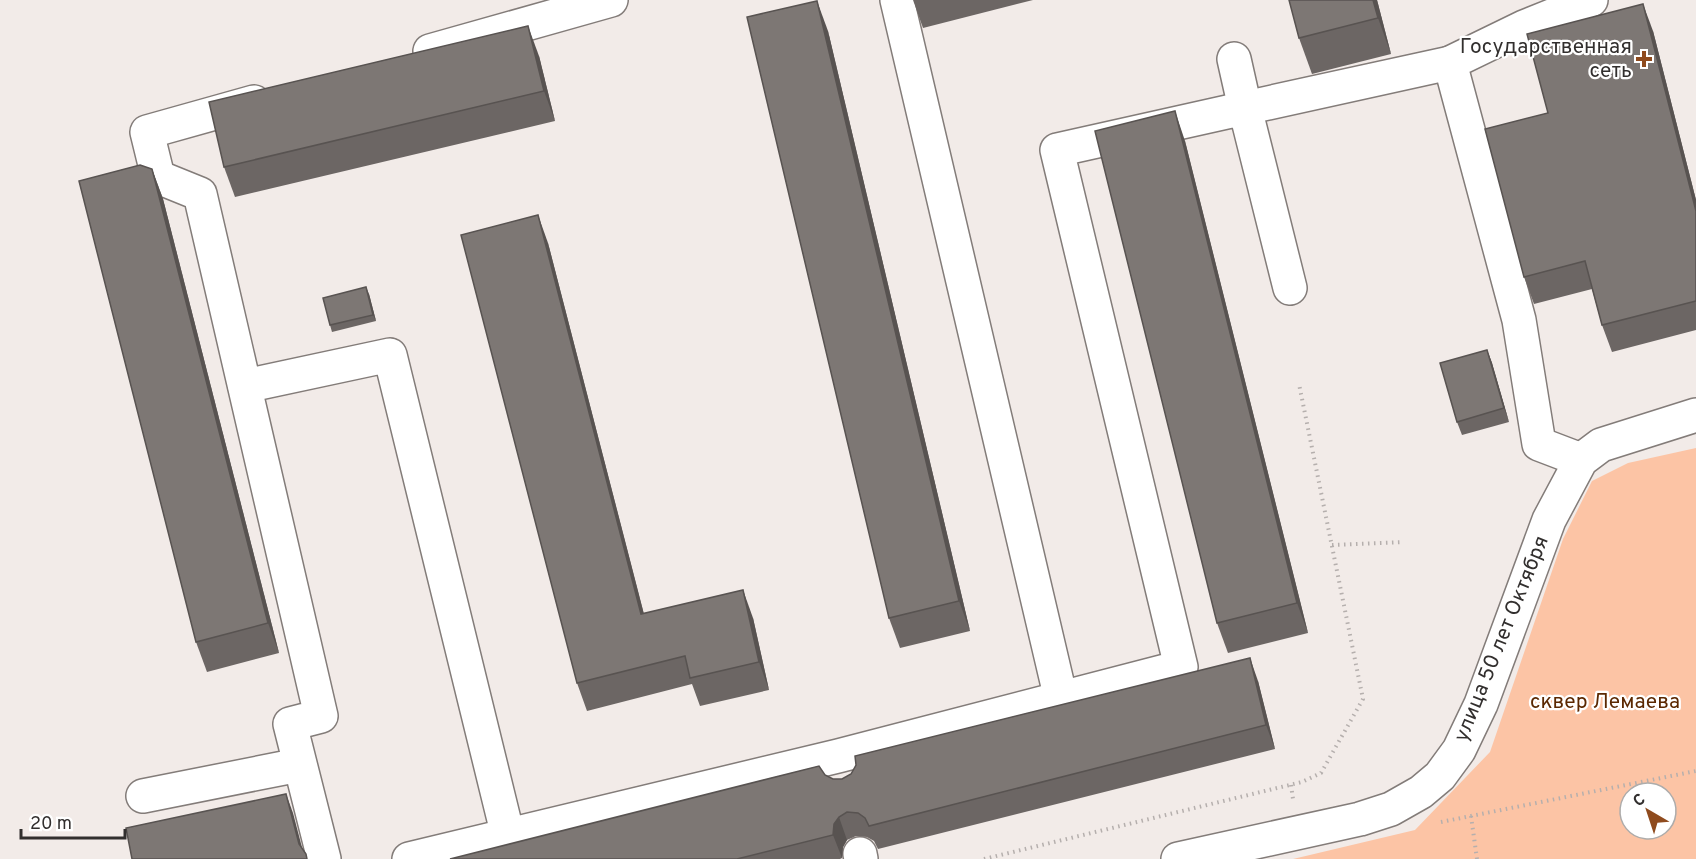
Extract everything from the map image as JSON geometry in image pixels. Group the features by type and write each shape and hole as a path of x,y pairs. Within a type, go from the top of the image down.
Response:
{"street":[{"path":"407,58 611,0"},
{"path":"897,0 1061,699"},
{"path":"409,859 449,855 508,836 842,770 1061,699 1181,667 1057,150 1450,63 1524,27 1591,0"},
{"path":"1234,59 1290,288"},
{"path":"1450,63 1519,320 1539,444 1581,459 1601,445 1696,415"},
{"path":"283,93 147,132 158,177 200,194 321,716 290,724 324,859"},
{"path":"245,386 390,355 508,836"},
{"name":"улица 50 лет Октября","path":"1178,859 1360,819 1391,809 1420,792 1440,776 1459,750 1481,704 1549,520 1581,459"},
{"path":"143,796 299,765"}],"path":[{"path":"984,859 1302,782 1321,773 1363,699 1299,384"},
{"path":"1332,545 1403,542"},
{"path":"1437,823 1696,771"},
{"path":"1471,816 1477,859"}],"green space":[{"name":"сквер Лемаева","path":"1696,448 1696,859 1293,859 1415,830 1490,752 1563,539 1592,481 1628,463"}],"building":[{"path":"1289,0 1373,0 1378,18 1299,38"},
{"path":"817,1 959,601 889,618 747,17"},
{"path":"1643,4 1696,211 1696,301 1602,325 1585,261 1524,277 1485,129 1548,113 1527,34"},
{"path":"528,26 544,91 224,167 209,102"},
{"path":"1175,111 1297,603 1217,623 1095,131"},
{"path":"140,165 152,169 268,623 196,642 79,181"},
{"path":"538,215 641,614 743,590 759,662 690,678 685,656 577,683 461,235"},
{"path":"366,287 373,315 330,325 323,298"},
{"path":"1487,350 1504,408 1457,422 1440,363"},
{"path":"1250,658 1266,725 869,826 865,818 858,813 847,812 834,824 833,835 737,859 450,859 819,766 825,775 833,779 842,779 851,774 856,765 855,756"},
{"path":"286,794 299,844 307,859 132,859 126,828"}],"place":[{"name":"Государственная сеть","path":"1644,59"}]}
